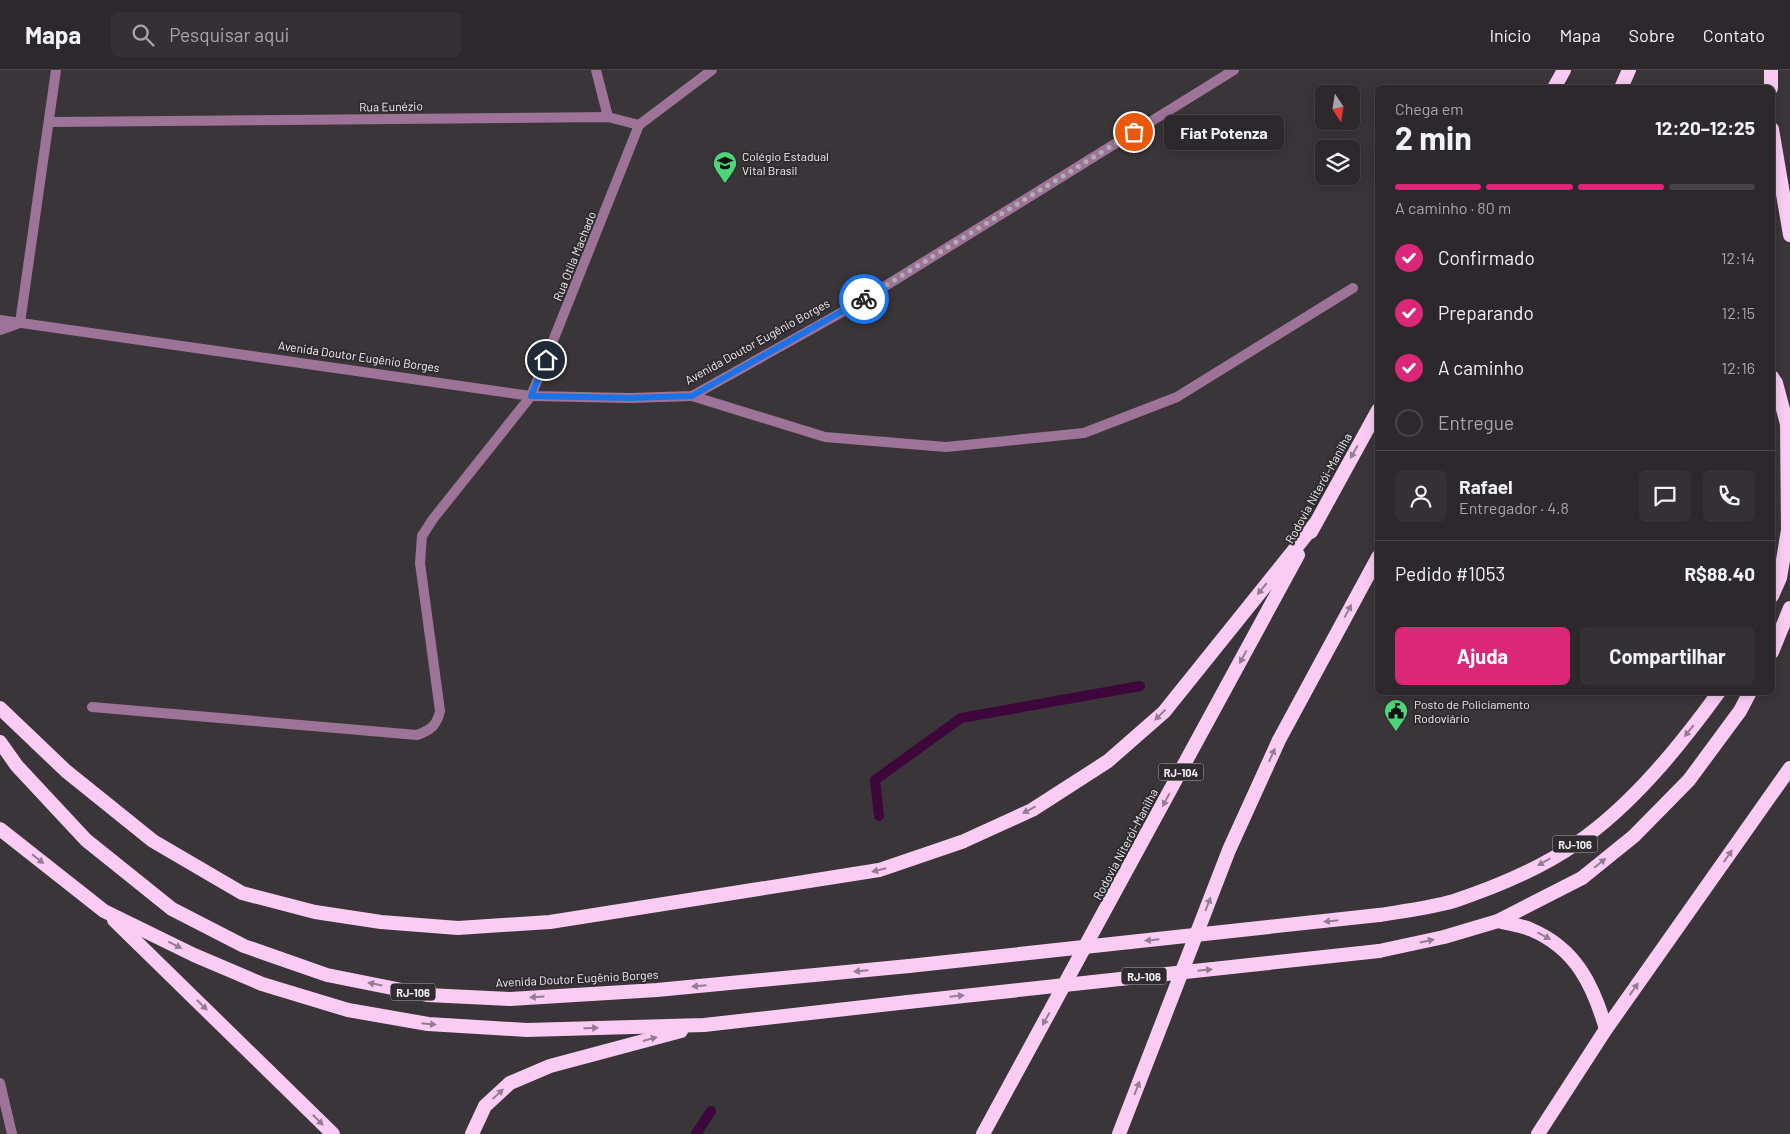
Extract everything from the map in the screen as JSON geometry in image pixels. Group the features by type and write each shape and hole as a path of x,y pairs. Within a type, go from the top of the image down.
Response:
{"highway":[{"path":"1556,85 1564,70"},
{"path":"1622,85 1629,70"},
{"path":"1771,70 1771,85"},
{"path":"1775,147 1790,235"},
{"path":"1775,382 1787,424 1788,482 1788,530 1780,578 1775,589"},
{"name":"Rodovia Niterói-Manilha","path":"983,1134 1375,415"},
{"path":"0,708 66,771 153,841 242,893 315,912 381,922 458,928 550,922 879,870 964,841 1032,810 1108,761 1164,712 1315,524"},
{"path":"1119,1134 1229,850 1279,740 1375,563"},
{"path":"1775,645 1790,608"},
{"name":"Avenida Doutor Eugênio Borges","path":"0,742 16,766 86,840 172,909 244,946 328,975 427,995 510,999 657,990 909,966 1380,916 1452,901 1526,873 1577,843 1626,803 1664,761 1717,695"},
{"name":"RJ-106","path":"0,828 104,911 194,955 262,984 348,1010 428,1024 527,1030 704,1025 1379,951 1444,937 1498,922 1582,878 1634,836 1689,780 1740,711 1748,695"},
{"path":"1538,1134 1606,1029 1790,768"},
{"path":"104,911 333,1134"},
{"path":"1498,922 1530,929 1553,941 1578,965 1599,1003 1606,1029"},
{"path":"472,1134 485,1106 510,1083 550,1066 704,1025"}],"street":[{"path":"20,324 56,70"},
{"path":"596,70 608,117"},
{"path":"639,125 712,70"},
{"name":"Avenida Doutor Eugênio Borges","path":"0,320 531,396 630,398 692,396 853,306 1234,70"},
{"name":"Rua Eunézio","path":"50,122 608,117 639,125"},
{"name":"Rua Otila Machado","path":"92,707 417,735 429,731 438,722 440,711 420,563 422,536 531,396 639,125"},
{"path":"692,396 825,437 946,446 1084,432 1177,397 1352,288"},
{"name":"Avenida Doutor Eugênio Borges","path":"0,330 20,324"},
{"path":"0,1083 12,1134"}],"waterway":[{"path":"879,816 875,780 961,718 1140,686"},
{"path":"696,1134 711,1111"}],"way so far":[{"path":"864,299 1134,132"}],"place":[{"name":"Fiat Potenza","path":"1134,132"},
{"name":"Colégio Estadual Vital Brasil","path":"725,184"},
{"name":"Posto de Policiamento Rodoviário","path":"1396,732"}],"route":[{"path":"546,360 531,396 630,398 692,396 864,299"}]}
